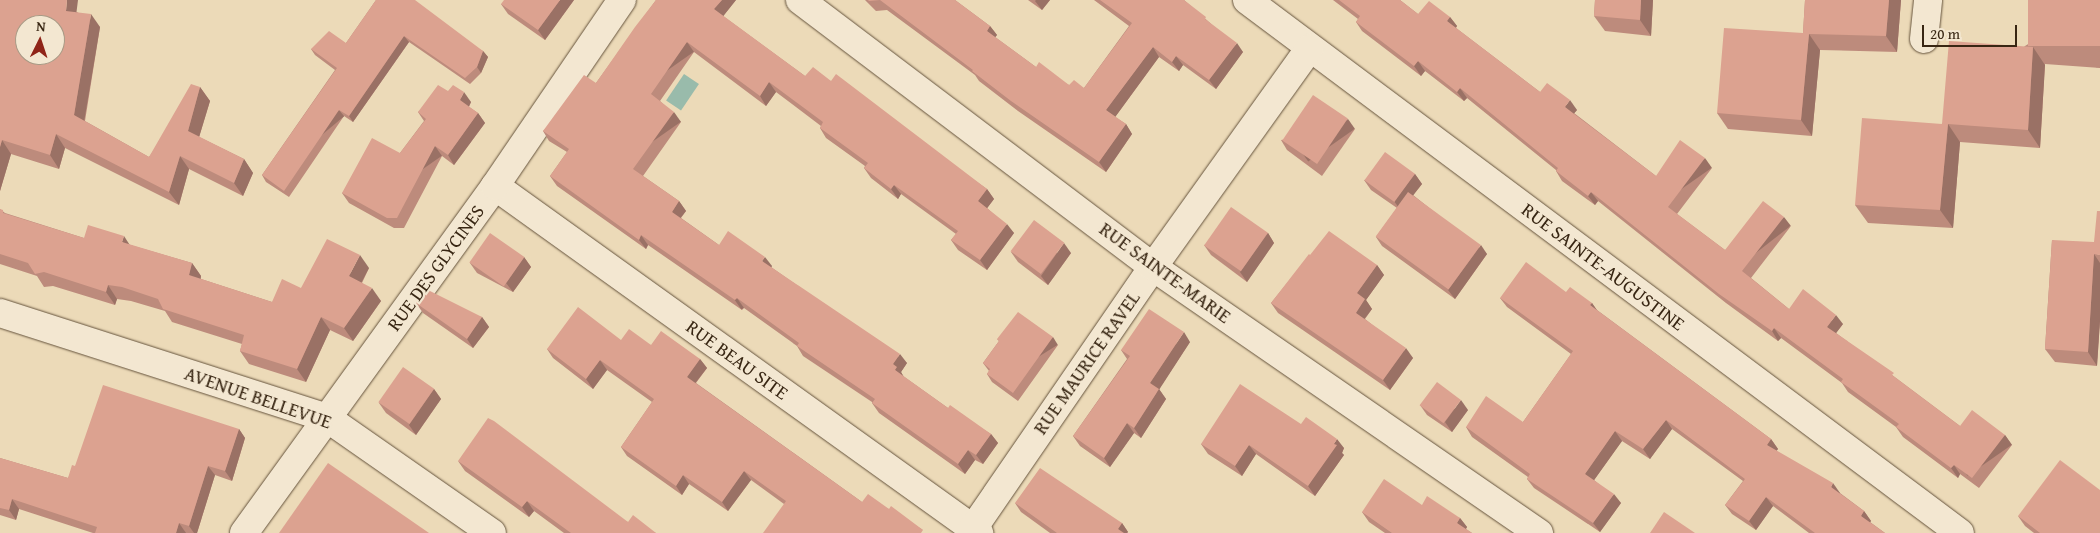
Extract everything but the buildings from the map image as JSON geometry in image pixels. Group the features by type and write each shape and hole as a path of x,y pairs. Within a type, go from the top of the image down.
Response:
{"street":[{"name":"RUE DES GLYCINES","path":"244,533 495,186 622,0"},
{"name":"RUE SAINTE-MARIE","path":"800,0 1153,267 1539,533"},
{"name":"RUE SAINTE-AUGUSTINE","path":"1247,0 1960,533"},
{"path":"1924,39 1928,0"},
{"name":"RUE MAURICE RAVEL","path":"974,532 1153,267 1310,48"},
{"name":"RUE BEAU SITE","path":"495,186 974,532"},
{"name":"AVENUE BELLEVUE","path":"0,313 327,418 492,533"}],"shaded area":[{"path":"684,74 699,84 681,111 666,101"}]}
